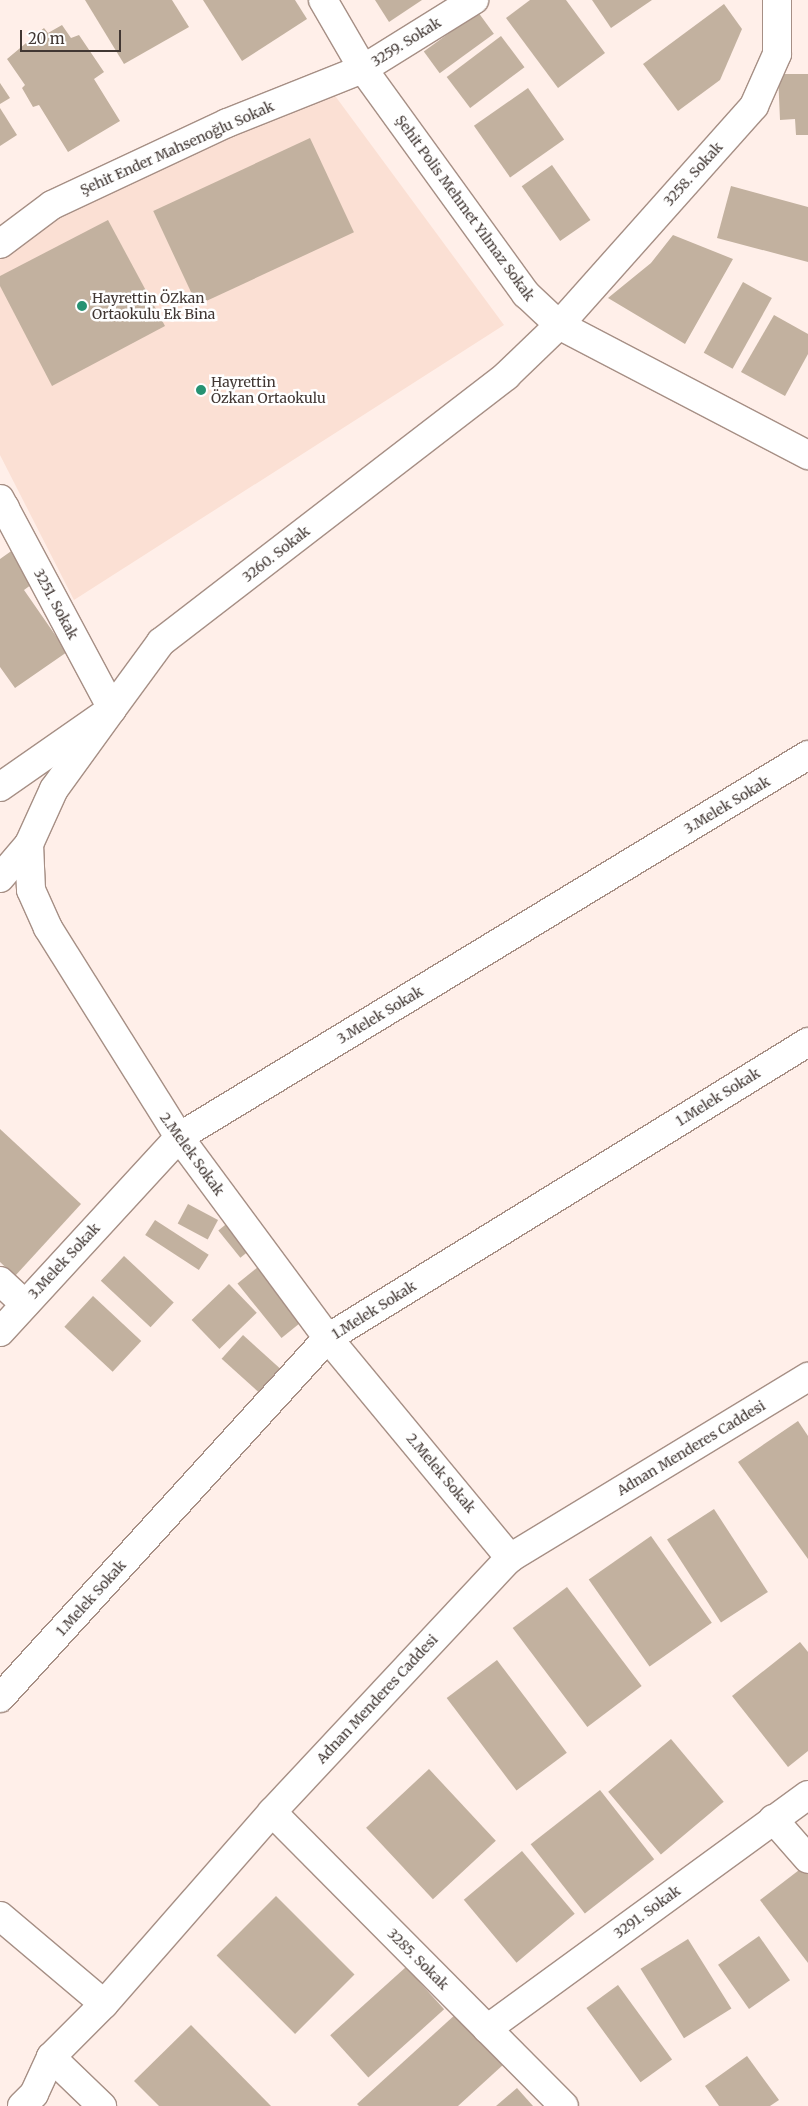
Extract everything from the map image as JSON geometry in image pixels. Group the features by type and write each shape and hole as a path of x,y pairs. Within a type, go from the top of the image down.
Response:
{"street":[{"name":"Şehit Polis Mehmet Yılmaz Sokak","path":"323,0 363,69 526,294 559,325 808,455"},
{"name":"3259. Sokak","path":"363,69 474,0"},
{"name":"3258. Sokak","path":"559,325 754,106 777,54 778,0"},
{"name":"Şehit Ender Mahsenoğlu Sokak","path":"0,244 52,205 227,123 363,69"},
{"name":"3260. Sokak","path":"0,787 112,709 161,642 506,376 559,325"},
{"name":"3251. Sokak","path":"2,506 112,709"},
{"name":"2.Melek Sokak","path":"112,709 54,789 29,844 31,890 48,928 178,1137 328,1338 510,1558"},
{"name":"3.Melek Sokak","path":"0,1332 178,1137 808,755"},
{"path":"0,878 29,844"},
{"name":"1.Melek Sokak","path":"0,1698 328,1338 808,1042"},
{"path":"0,1281 25,1304"},
{"name":"Adnan Menderes Caddesi","path":"22,2106 34,2094 51,2057 104,2004 272,1812 510,1558 808,1377"},
{"name":"3291. Sokak","path":"487,2029 808,1795"},
{"name":"3285. Sokak","path":"272,1812 564,2106"},
{"path":"773,1819 808,1859"},
{"path":"0,1916 104,2004"},
{"path":"51,2057 102,2106"}],"shaded area":[{"name":"Hayrettin Özkan Ortaokulu","path":"333,93 504,325 74,600 0,455 0,253 56,214"}],"building":[{"path":"85,0 172,0 189,27 124,64"},
{"path":"203,0 295,0 307,19 242,61"},
{"path":"375,0 422,0 389,22"},
{"path":"530,0 566,0 605,53 558,88 506,18"},
{"path":"592,0 652,0 611,28"},
{"path":"724,4 742,29 720,80 678,111 643,64"},
{"path":"478,12 494,34 440,73 424,51"},
{"path":"62,25 71,38 79,35 104,72 94,79 120,121 68,152 39,105 33,107 22,88 25,85 7,59 44,28 48,33"},
{"path":"501,36 524,67 470,108 447,77"},
{"path":"778,74 808,74 808,135 796,135 795,119 780,120"},
{"path":"0,83 10,98 0,104"},
{"path":"528,88 564,140 510,177 474,126"},
{"path":"0,108 17,135 0,146"},
{"path":"310,138 354,232 197,305 153,211"},
{"path":"552,165 590,220 560,241 522,186"},
{"path":"731,186 808,207 808,262 717,238"},
{"name":"Hayrettin ÖZkan Ortaokulu Ek Bina","path":"108,220 165,326 52,386 0,286 0,276"},
{"path":"673,235 733,259 685,344 608,298 651,263"},
{"path":"743,282 772,298 733,369 704,353"},
{"path":"774,315 808,334 808,354 785,396 741,372"},
{"path":"17,547 39,579 24,590 67,652 15,688 0,667 0,559"},
{"path":"0,1129 81,1204 15,1276 0,1262"},
{"path":"188,1204 218,1220 208,1239 178,1223"},
{"path":"155,1220 209,1255 199,1270 145,1235"},
{"path":"230,1221 252,1248 240,1258 218,1230"},
{"path":"274,1254 318,1308 282,1338 237,1284"},
{"path":"124,1256 174,1302 151,1327 101,1281"},
{"path":"229,1284 257,1313 219,1349 192,1320"},
{"path":"93,1296 141,1341 113,1372 64,1327"},
{"path":"243,1335 281,1369 259,1393 222,1359"},
{"path":"798,1421 808,1436 808,1559 738,1462"},
{"path":"714,1509 768,1592 721,1623 667,1539"},
{"path":"651,1536 712,1623 650,1666 589,1580"},
{"path":"567,1587 642,1686 587,1727 513,1628"},
{"path":"800,1642 808,1652 808,1751 788,1767 732,1696"},
{"path":"497,1660 567,1753 516,1791 447,1698"},
{"path":"671,1739 724,1802 661,1855 608,1792"},
{"path":"429,1769 496,1841 433,1899 366,1828"},
{"path":"600,1790 654,1859 585,1914 531,1844"},
{"path":"522,1851 575,1914 516,1963 464,1900"},
{"path":"803,1867 808,1874 808,1963 760,1900"},
{"path":"276,1896 354,1974 295,2034 217,1955"},
{"path":"759,1936 790,1980 749,2009 718,1965"},
{"path":"688,1939 731,2009 684,2038 641,1969"},
{"path":"406,1967 444,2009 368,2078 330,2035"},
{"path":"618,1985 672,2059 641,2082 586,2008"},
{"path":"457,2013 504,2064 458,2106 359,2106 357,2104"},
{"path":"191,2025 271,2106 159,2106 134,2081"},
{"path":"747,2056 779,2100 770,2106 719,2106 705,2086"},
{"path":"517,2088 533,2106 496,2106"}],"place":[{"name":"Hayrettin ÖZkan Ortaokulu Ek Bina","path":"82,306"},
{"name":"Hayrettin Özkan Ortaokulu","path":"201,390"}]}
